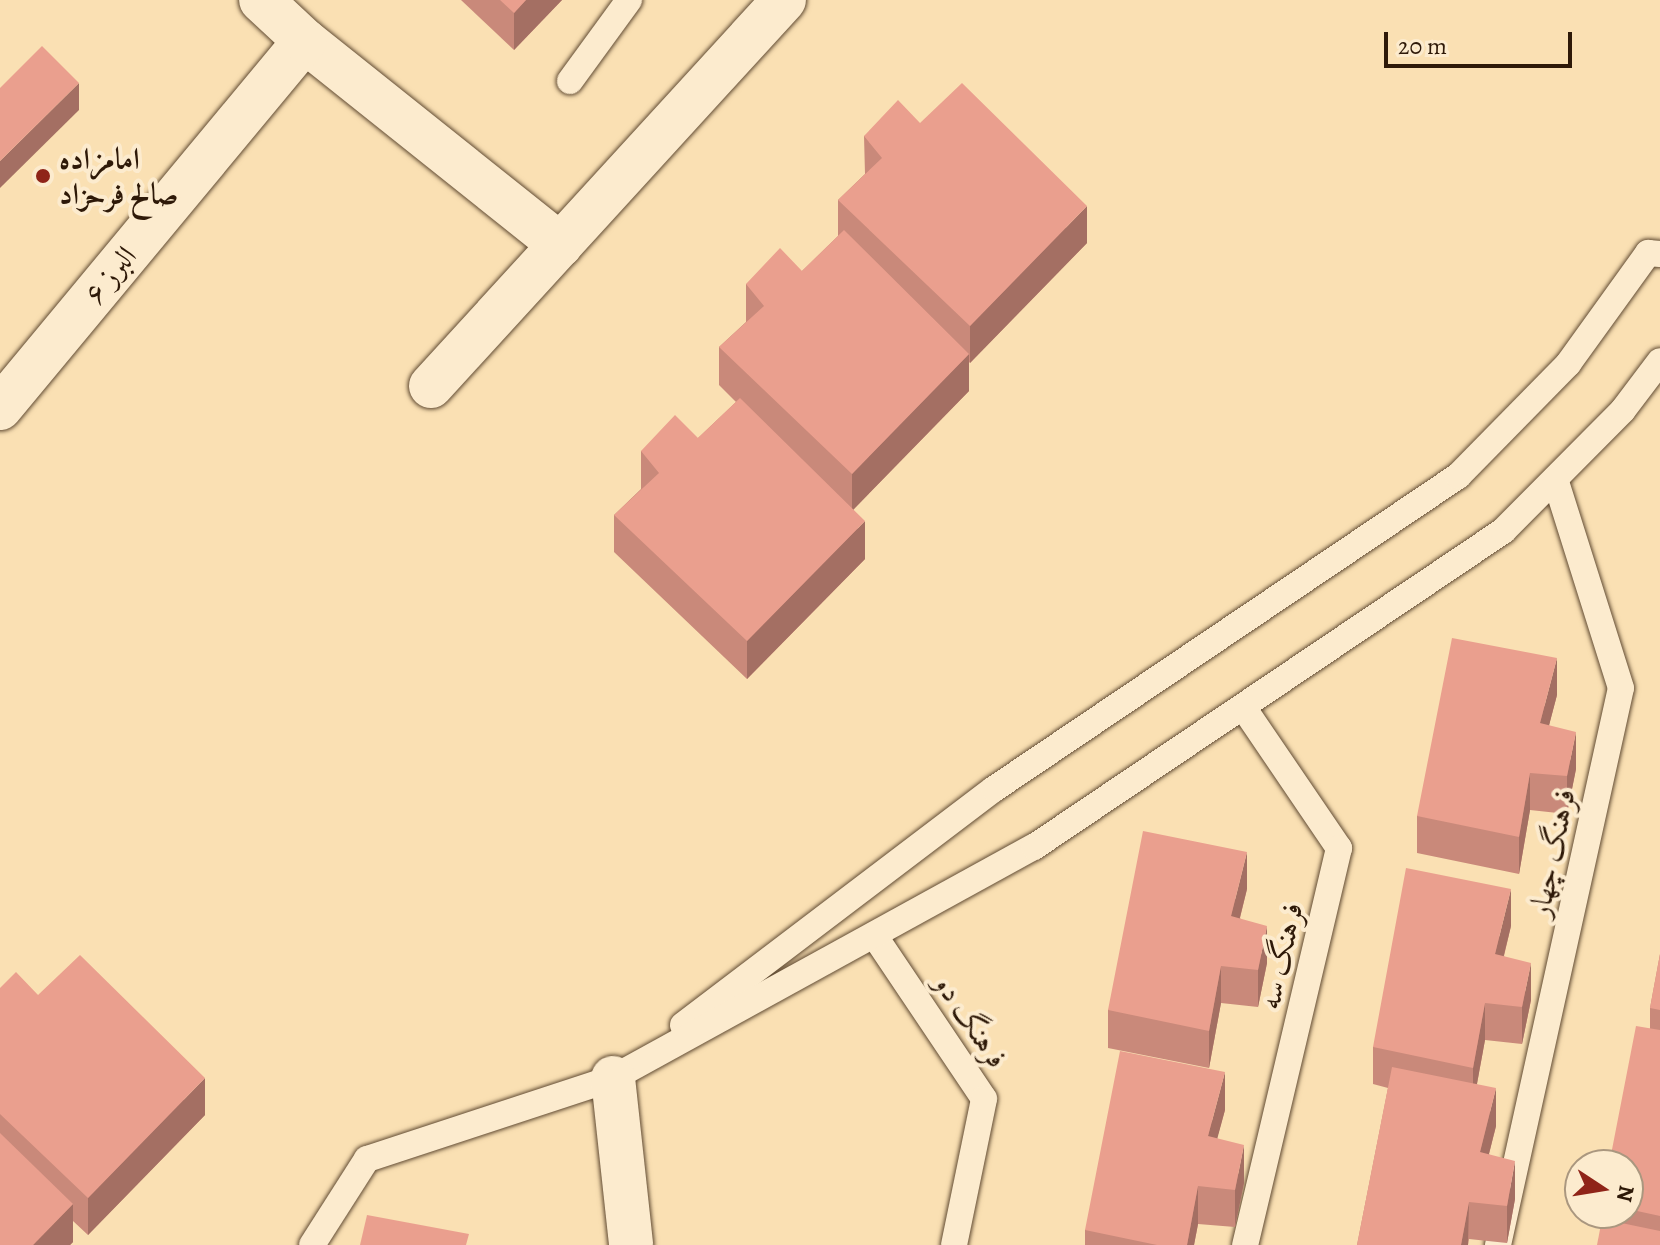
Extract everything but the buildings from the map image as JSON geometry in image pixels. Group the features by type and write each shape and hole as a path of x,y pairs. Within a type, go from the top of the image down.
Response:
{"street":[{"path":"261,0 305,41 561,245"},
{"path":"431,386 784,0"},
{"name":"البرز ۶","path":"0,408 305,41"},
{"path":"613,1078 631,1245"}],"lane":[{"path":"570,81 629,0"},
{"path":"613,1078 994,789 1458,476 1568,364 1654,253"},
{"path":"312,1245 367,1159 613,1078 1034,847 1503,531 1555,479 1660,361"},
{"name":"فرهنگ چهار","path":"1498,1245 1621,688 1555,479"},
{"name":"فرهنگ سه","path":"1243,707 1339,848 1245,1245"},
{"name":"فرهنگ دو","path":"874,935 984,1099 954,1245"}],"place":[{"name":"امامزاده صالح فرحزاد","path":"43,176"}]}
